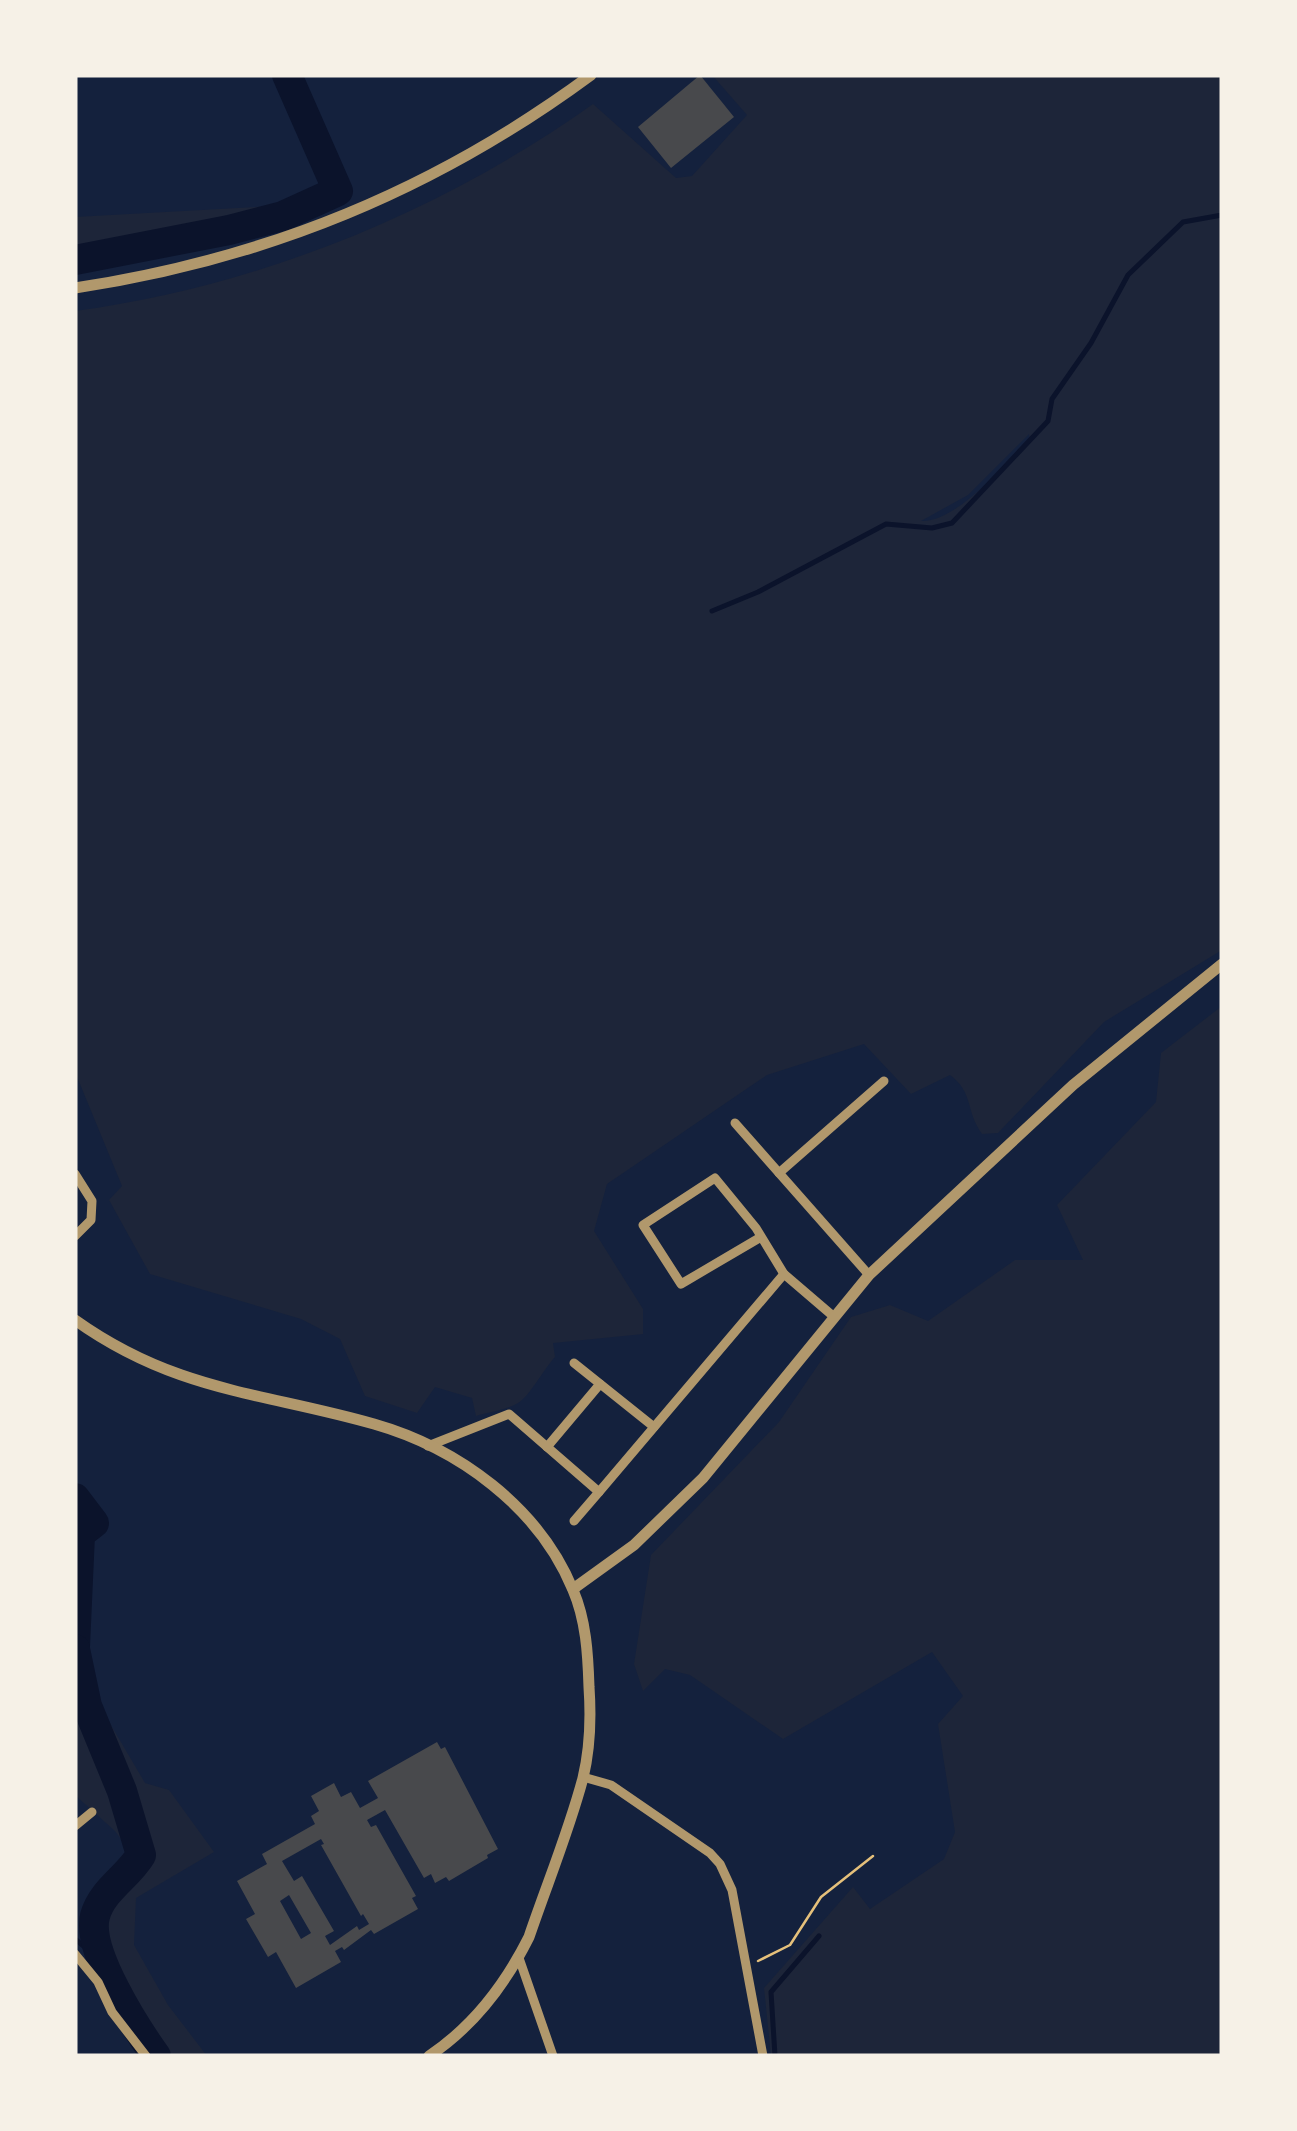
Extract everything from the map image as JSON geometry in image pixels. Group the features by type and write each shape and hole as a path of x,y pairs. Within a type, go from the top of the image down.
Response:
{"street":[{"path":"75,288 183,268 322,224 413,186 492,144 591,75"},
{"path":"573,1589 634,1544 703,1478 870,1275 1074,1085 1222,964"},
{"path":"779,1173 884,1081"},
{"path":"735,1123 870,1275"},
{"path":"75,1174 92,1202 91,1220 75,1236"},
{"path":"761,1237 682,1284 643,1225 714,1178 761,1237 784,1274 833,1316"},
{"path":"574,1521 784,1274"},
{"path":"75,1320 136,1360 176,1375 220,1390 372,1424 428,1446 490,1481 514,1503 557,1559 573,1589 584,1626 588,1662 588,1740 583,1777 530,1937 519,1958 474,2019 428,2056"},
{"path":"574,1363 654,1427"},
{"path":"547,1447 600,1384"},
{"path":"428,1446 509,1414 599,1492"},
{"path":"583,1777 611,1785 710,1852 720,1864 732,1890 762,2056"},
{"path":"75,1826 92,1812"},
{"path":"75,1954 146,2056"},
{"path":"519,1958 553,2056"}],"path":[{"path":"748,1966 790,1945 821,1897 873,1856"}],"shaded area":[{"path":"712,75 1222,75 1222,950 1104,1022 998,1133 982,1134 963,1088 950,1075 911,1094 864,1044 767,1075 607,1184 594,1231 643,1309 643,1334 553,1343 555,1357 527,1395 508,1407 476,1416 472,1398 435,1387 417,1413 365,1396 340,1339 301,1319 150,1274 109,1200 122,1186 75,1072 75,311 213,283 346,239 474,178 593,104 676,178 692,176 747,115","holes":["1029,434 1030,439 964,503 935,519 921,521 968,495"]},
{"path":"274,206 273,219 225,236 75,269 75,217"},
{"path":"1222,1006 1222,2056 771,2056 764,1988 853,1887 870,1909 944,1859 955,1832 938,1724 963,1696 932,1652 783,1739 690,1675 665,1669 643,1691 634,1664 651,1555 779,1422 851,1317 890,1305 928,1321 1015,1260 1083,1260 1057,1205 1156,1102 1161,1053"},
{"path":"75,1664 145,1783 169,1790 214,1852 136,1898 134,1945 168,2005 207,2056 166,2056 108,1956 103,1916 117,1893 142,1868 115,1831 75,1795"}],"building":[{"path":"700,75 734,117 671,168 638,127"},
{"path":"437,1742 441,1749 445,1747 498,1849 449,1881 446,1877 435,1883 431,1874 424,1878 385,1810 367,1820 371,1827 376,1825 416,1896 412,1898 418,1909 374,1934 371,1930 344,1950 342,1947 335,1951 341,1962 296,1988 276,1952 268,1957 246,1919 255,1914 237,1881 267,1864 262,1854 315,1824 311,1816 319,1811 311,1796 334,1783 341,1797 351,1792 360,1808 378,1798 368,1781","holes":["321,1839 361,1916 369,1924 359,1930 357,1926 330,1945 325,1936 334,1931 302,1876 294,1881 282,1861","289,1895 311,1933 301,1939 280,1901"]}],"waterway":[{"path":"75,260 283,216 338,191 287,75"},
{"path":"712,611 758,592 886,524 932,528 952,523 1048,421 1052,399 1091,343 1128,275 1183,222 1222,215"},
{"path":"75,1498 94,1523 80,1534 75,1646"},
{"path":"75,1649 87,1706 122,1791 141,1855 98,1907 94,1931 115,1989 156,2056"},
{"path":"775,2056 771,1992 819,1936"},
{"path":"75,1939 103,1962"}]}
